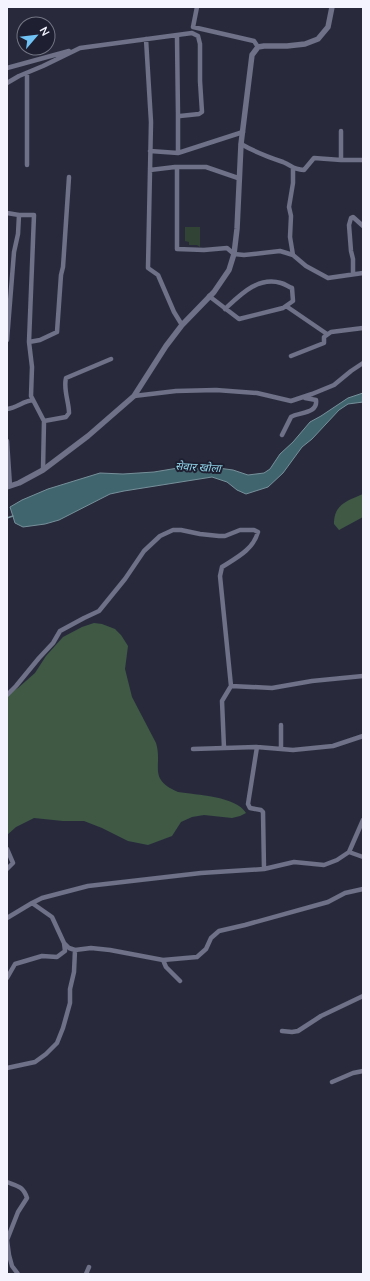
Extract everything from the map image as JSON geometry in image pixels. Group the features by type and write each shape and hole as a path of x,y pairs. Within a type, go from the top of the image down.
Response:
{"street":[{"path":"197,7 193,27 254,41 258,47"},
{"path":"7,441 9,486 19,483 43,470 88,436 134,396 166,346 182,325 214,292 229,270 234,254 237,229 238,178 241,144 252,55 258,47 305,44 318,39 328,28 332,7"},
{"path":"7,68 80,48 192,33 198,36 200,44 202,112 196,115 178,115"},
{"path":"177,37 178,153"},
{"path":"146,39 151,122 148,268 158,275 174,312 182,325"},
{"path":"7,83 80,48"},
{"path":"27,73 27,166"},
{"path":"340,160 341,131"},
{"path":"150,151 178,153 243,132"},
{"path":"241,144 271,159 285,163 293,168 304,170 314,158 363,160"},
{"path":"150,170 175,167 206,167 238,178"},
{"path":"177,168 177,249 204,250 227,248 234,254 244,255 280,251 293,255 306,266 328,278 363,273"},
{"path":"293,168 293,183 289,207 291,216 290,237 293,255"},
{"path":"29,342 40,340 57,332 69,177"},
{"path":"7,213 34,215 29,342 32,366 31,396 44,421 43,470"},
{"path":"7,340 14,252 18,234 19,215"},
{"path":"353,274 349,225 350,218 353,217 357,219 363,226"},
{"path":"209,296 225,309 239,319 283,308 293,301 292,288 280,282 265,282 248,288 225,309"},
{"path":"286,306 327,334"},
{"path":"291,356 324,343 324,337 331,332 363,328"},
{"path":"44,421 66,417 69,413 65,383 66,378 111,359"},
{"path":"134,396 176,391 216,390 257,393 291,401 334,385 351,370 363,363"},
{"path":"282,435 291,417 307,412 314,408 317,404 316,400 304,397"},
{"path":"7,409 14,408 26,400 33,400"},
{"path":"7,695 53,644 60,631 99,612 125,579 144,551 155,541 172,530 219,536 225,536 240,530 254,530 258,532 246,552 222,567 220,576 231,686 222,701 224,748"},
{"path":"231,686 272,688 312,681 363,676"},
{"path":"281,725 281,749"},
{"path":"193,749 257,748 293,750 333,746 362,737"},
{"path":"257,748 248,804 250,808 261,810 263,812 264,869"},
{"path":"7,918 42,898 88,886 202,873 264,869 294,862 324,865 338,860 349,852 363,820"},
{"path":"7,849 12,863 7,869"},
{"path":"349,852 363,858"},
{"path":"64,943 69,948 75,950 91,948 110,950 163,960 197,957 206,949 212,938 219,931 328,902 345,893 363,889"},
{"path":"7,978 15,964 42,956 57,957 65,951 64,943 52,916 32,903"},
{"path":"7,1068 34,1062 46,1054 57,1043 70,1003 70,989 74,972 75,950"},
{"path":"163,960 166,967 180,981"},
{"path":"282,1030 292,1032 298,1031 321,1016 363,996"},
{"path":"332,1082 353,1073 363,1071"},
{"path":"7,1182 16,1184 25,1192 27,1198 18,1212 7,1240 12,1266 18,1274"},
{"path":"86,1274 89,1266"}],"shaded area":[{"path":"185,227 200,227 200,247 197,245 189,245 189,242 185,241"},
{"path":"363,494 363,517 339,530 334,524 336,512 342,504"},
{"path":"94,623 102,624 115,629 128,646 125,669 132,697 156,743 158,751 158,771 162,782 178,792 205,795 234,803 241,807 246,813 232,818 204,815 192,817 181,822 172,836 148,845 128,841 84,821 63,821 34,818 16,827 7,835 7,694 18,688 35,673 46,656 63,637 82,627"}],"water":[{"path":"363,393 363,402 348,404 339,410 312,439 302,447 283,473 268,487 246,494 237,490 227,482 212,477 110,494 59,520 45,524 23,527 15,523 10,507 48,489 100,473 123,474 154,472 196,465 233,470 248,475 264,473 270,469 280,454 293,442 310,422 348,398"}],"waterway":[{"name":"सेवार खोला","path":"7,518 13,516"}]}
